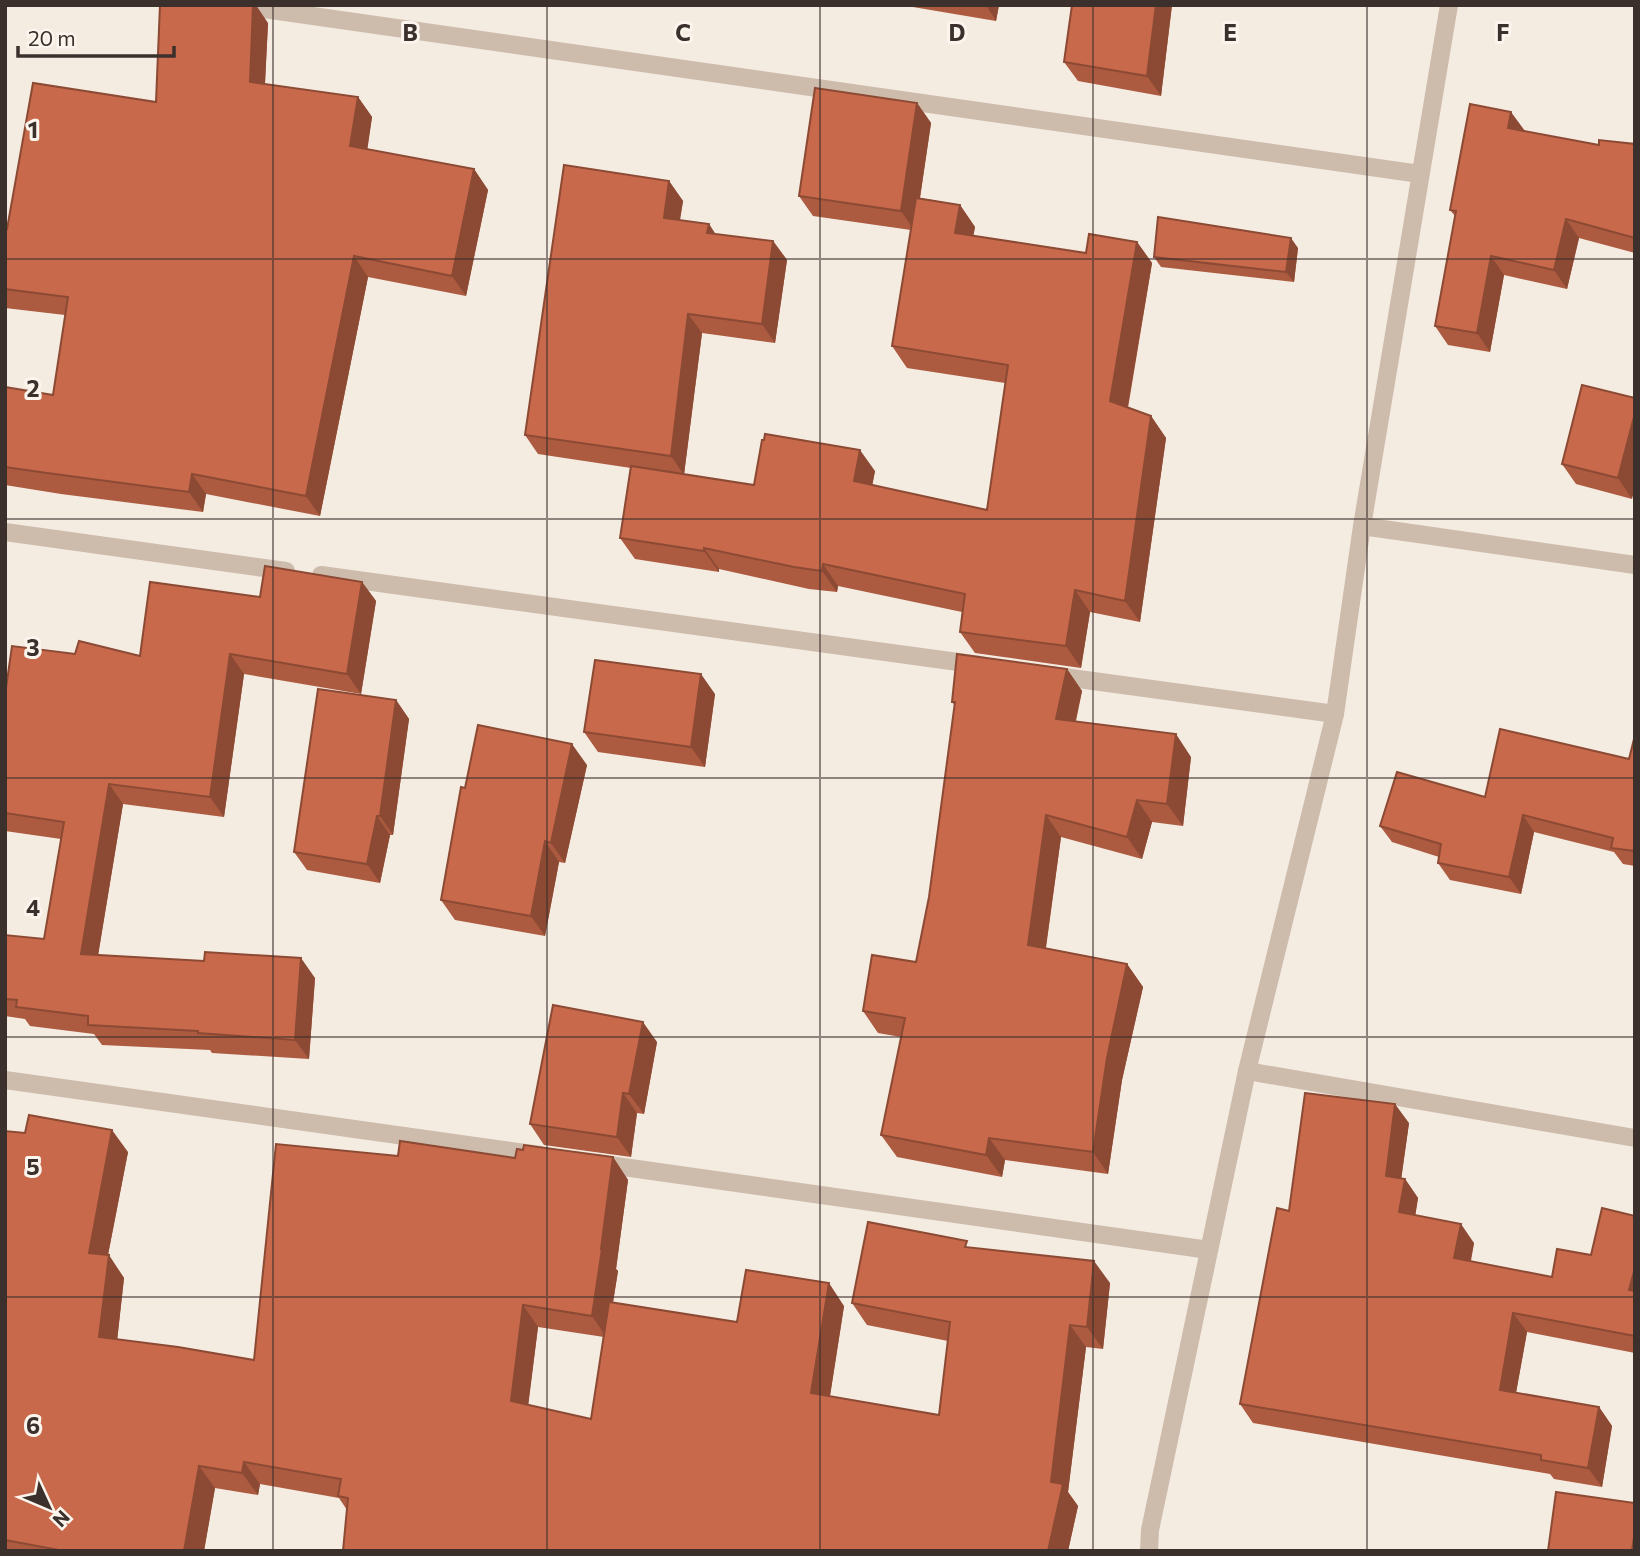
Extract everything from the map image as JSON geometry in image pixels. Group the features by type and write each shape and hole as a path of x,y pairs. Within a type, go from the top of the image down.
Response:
{"street":[{"path":"236,5 1420,174"},
{"path":"1149,1551 1150,1530 1247,1071 1335,714 1362,526 1449,5"},
{"path":"1362,526 1635,565"},
{"path":"5,532 1002,668"},
{"path":"1030,672 1335,714"},
{"path":"1247,1071 1635,1138"},
{"path":"5,1080 1209,1250"}],"building":[{"path":"160,5 253,5 250,82 358,97 350,146 474,169 452,276 354,256 306,496 192,474 189,492 5,467 5,387 53,395 68,297 5,289 5,229 33,83 156,102"},
{"path":"1072,5 1156,5 1147,76 1064,62"},
{"path":"815,88 917,103 901,211 799,196"},
{"path":"1470,104 1511,112 1508,128 1599,145 1599,140 1635,144 1635,238 1566,219 1554,270 1491,256 1477,333 1435,326 1456,211 1450,210"},
{"path":"564,165 669,181 664,218 709,224 707,233 773,241 762,324 688,314 671,456 525,435"},
{"path":"916,198 960,205 955,233 1086,253 1089,234 1137,242 1110,401 1151,416 1125,601 1075,590 1066,646 960,632 965,594 823,564 822,571 704,548 704,551 620,538 631,466 754,485 765,434 860,450 854,481 987,510 1008,365 892,346"},
{"path":"1158,217 1291,238 1286,272 1154,257"},
{"path":"1582,385 1635,398 1635,413 1618,478 1562,464"},
{"path":"265,566 362,582 347,674 230,654 210,797 109,784 81,954 204,961 205,952 301,958 295,1040 88,1025 88,1016 16,1007 17,1000 5,999 5,935 44,939 64,822 5,813 5,695 12,646 75,654 79,641 140,656 150,582 260,597"},
{"path":"957,654 1067,669 1056,719 1176,734 1167,804 1137,800 1127,837 1046,815 1028,945 1127,964 1107,1058 1093,1152 989,1138 986,1155 881,1135 905,1018 863,1011 872,955 916,962 929,897 955,702 952,702"},
{"path":"595,660 701,674 691,747 584,732"},
{"path":"318,689 396,700 380,816 377,816 367,864 294,852"},
{"path":"478,725 572,744 551,843 545,841 531,916 441,900 461,787 465,788"},
{"path":"1500,729 1629,759 1635,739 1635,851 1611,848 1613,838 1523,815 1509,877 1438,863 1441,844 1380,826 1397,772 1485,797"},
{"path":"553,1005 643,1022 629,1094 623,1093 617,1137 530,1124"},
{"path":"1305,1093 1395,1104 1386,1176 1405,1179 1399,1212 1461,1224 1454,1258 1552,1277 1557,1249 1591,1255 1602,1208 1635,1216 1635,1268 1629,1290 1635,1291 1635,1336 1513,1313 1500,1390 1599,1407 1588,1468 1541,1460 1541,1455 1240,1404 1277,1208 1289,1211"},
{"path":"29,1115 112,1130 89,1253 109,1255 99,1337 254,1360 276,1144 398,1156 400,1141 515,1158 517,1149 523,1150 524,1145 613,1157 592,1316 523,1305 511,1401 591,1419 609,1302 737,1322 746,1270 829,1283 811,1393 939,1415 950,1322 852,1303 868,1222 967,1241 965,1247 1094,1261 1087,1327 1070,1325 1051,1482 1063,1484 1048,1551 343,1551 348,1498 338,1496 341,1479 244,1462 242,1473 199,1466 184,1551 64,1551 5,1540 5,1131 25,1133"},
{"path":"1556,1492 1635,1503 1632,1551 1548,1551"}]}
